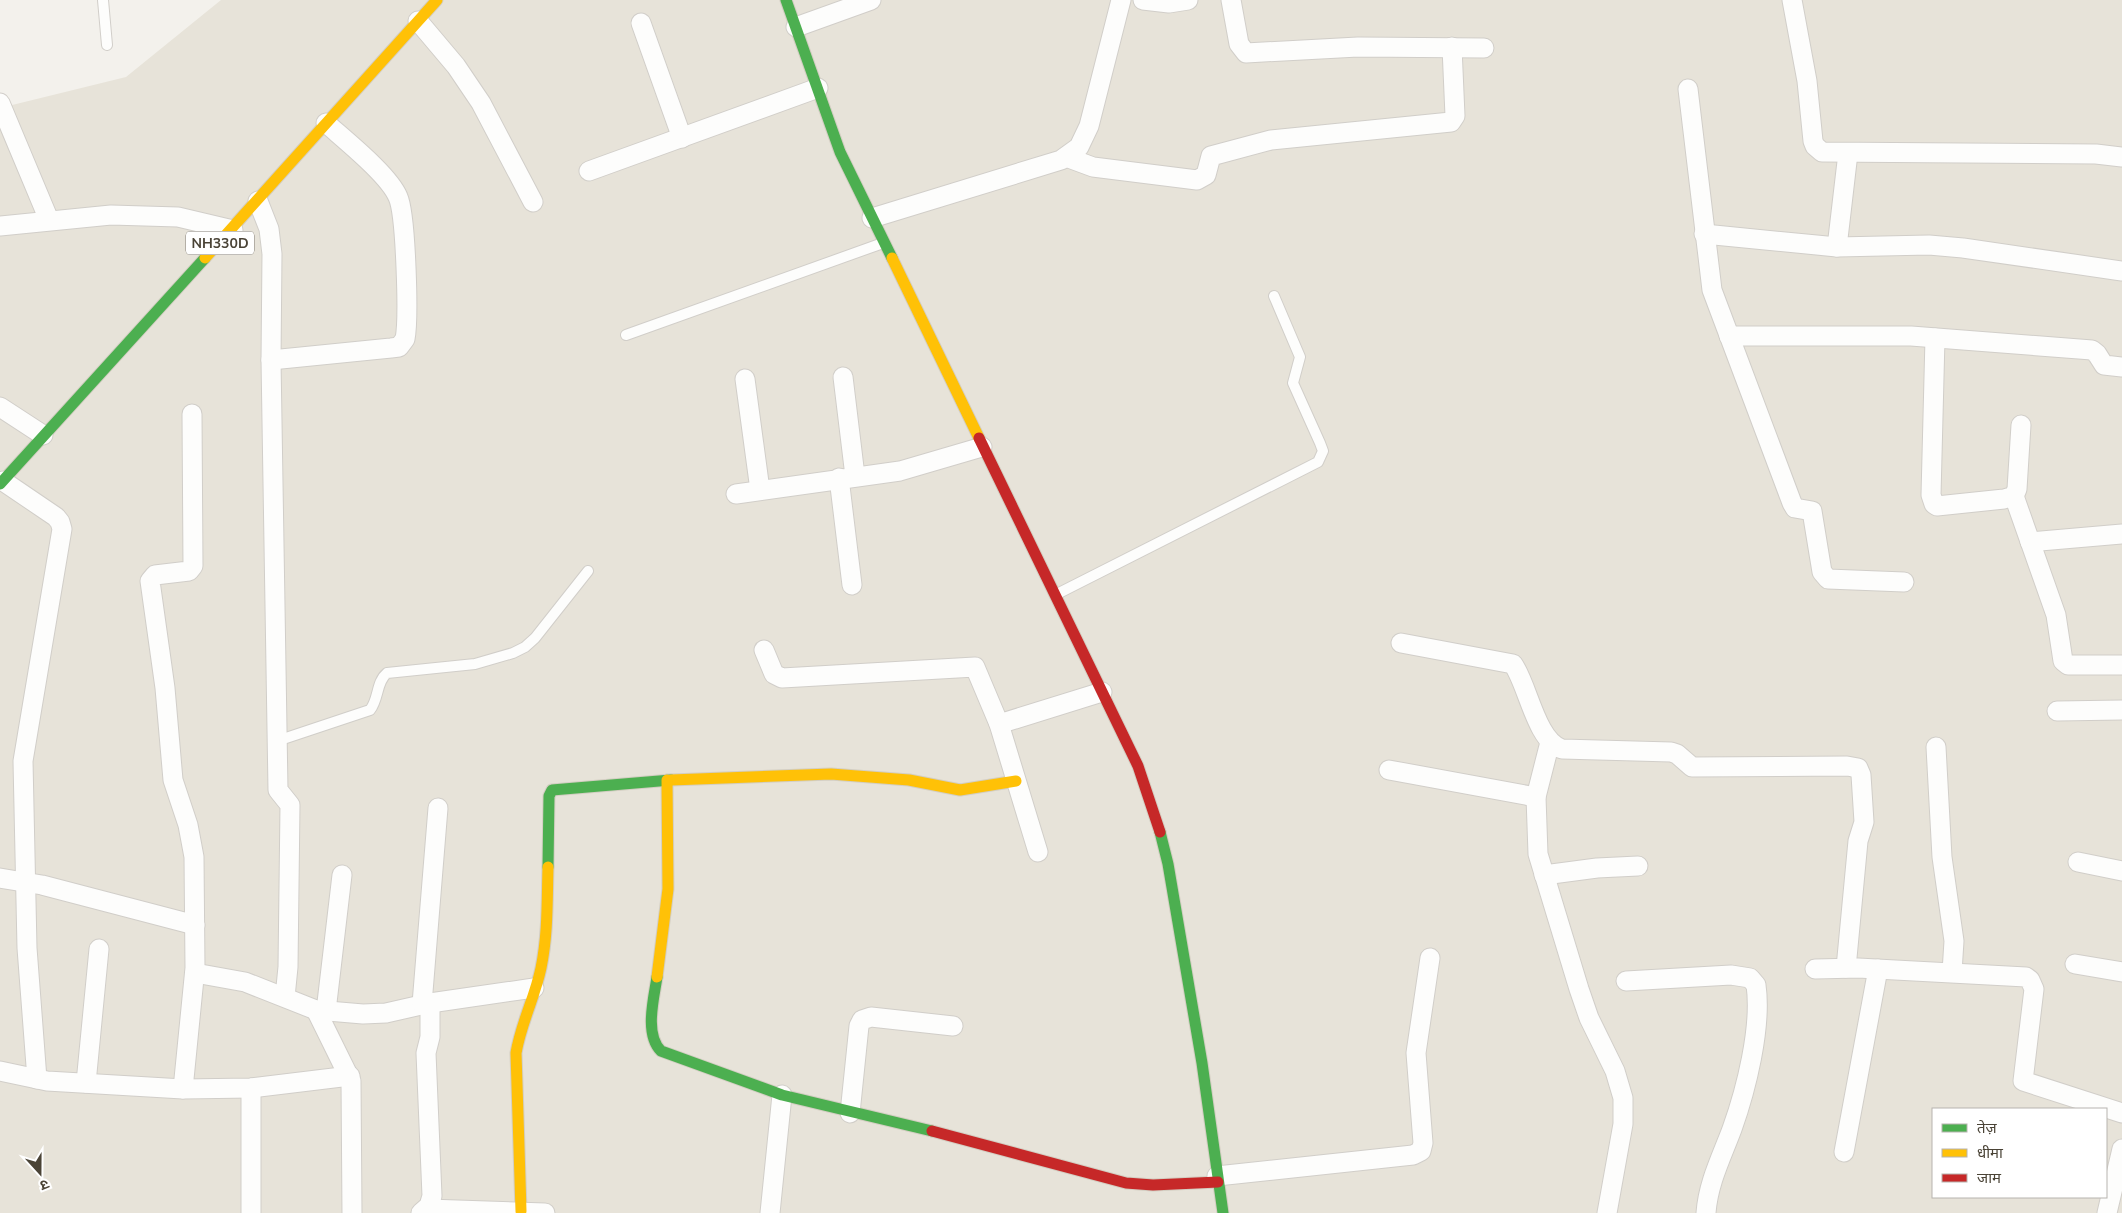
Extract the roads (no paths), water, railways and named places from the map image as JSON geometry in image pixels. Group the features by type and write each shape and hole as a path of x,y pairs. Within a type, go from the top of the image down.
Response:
{"main road":[{"name":"NH330D","path":"2,482 141,326 233,230 437,0"},
{"path":"786,0 840,152 1138,766 1154,812 1168,864 1202,1063 1223,1213"},
{"path":"521,1211 516,1053 521,1025 541,969 547,927 550,793 556,788 667,780 831,774 893,778 960,790 1016,781"},
{"path":"667,780 668,889 653,1004 655,1044 661,1052 782,1095 951,1136 1126,1184 1153,1186 1218,1179"}],"street":[{"path":"796,27 871,0"},
{"path":"872,218 1034,169 1066,157 1079,147 1086,133 1122,0"},
{"path":"1143,0 1169,3 1188,0"},
{"path":"1231,0 1239,44 1246,53 1358,47 1484,48"},
{"path":"1792,0 1807,82 1813,141 1815,146 1822,152 2039,153 2122,156"},
{"path":"418,21 456,66 481,103 534,202"},
{"path":"641,23 682,138"},
{"path":"1066,157 1093,167 1197,180 1206,175 1210,156 1248,144 1310,134 1451,122 1455,116 1452,47"},
{"path":"589,171 818,88"},
{"path":"1688,89 1712,290 1792,504 1795,508 1810,510 1813,514 1824,575 1834,580 1904,582"},
{"path":"0,104 49,220"},
{"path":"271,360 391,348 399,346 406,339 404,235 398,197 388,181 326,123"},
{"path":"1837,247 1848,153"},
{"path":"258,201 269,229 272,254 271,360 278,790 290,804 288,967 285,997"},
{"path":"0,226 111,215 178,217 233,230"},
{"path":"1704,234 1837,247 1929,245 2122,271"},
{"path":"1729,336 1935,338 2092,350 2096,352 2104,365 2122,367"},
{"path":"1935,338 1931,495 1934,504 1937,506 2004,499 2014,496"},
{"path":"843,377 852,585"},
{"path":"745,379 760,490"},
{"path":"0,407 42,435"},
{"path":"183,1089 195,974 194,858 188,825 173,780 165,688 150,581 155,575 188,571 193,566 192,414"},
{"path":"2021,425 2017,489 2014,496 2056,615 2065,664 2071,666 2122,665"},
{"path":"736,494 915,468 982,447"},
{"path":"2,482 56,517 62,529 23,761 25,882 37,1079"},
{"path":"2030,542 2122,534"},
{"path":"1401,643 1512,664 1550,742 1555,747 1571,750 1674,753 1692,767 1847,766 1858,768 1861,775 1864,822 1858,841 1846,968"},
{"path":"764,650 774,674 782,678 972,666 978,673 999,724 1038,852"},
{"path":"999,724 1102,692"},
{"path":"2057,711 2122,710"},
{"path":"1550,742 1536,797 1537,846 1544,875 1586,1011 1614,1070 1623,1098 1623,1124 1607,1213"},
{"path":"1936,747 1942,857 1954,941 1952,972"},
{"path":"1389,770 1536,797"},
{"path":"438,808 426,1004 430,1037 426,1053 432,1196 424,1211 521,1211 545,1213"},
{"path":"2078,862 2122,871"},
{"path":"1544,875 1597,868 1638,866"},
{"path":"342,875 321,1010 350,1076 352,1088 352,1213"},
{"path":"0,878 25,882 195,925"},
{"path":"86,1084 99,948"},
{"path":"1218,1179 1413,1156 1421,1151 1423,1143 1416,1053 1430,958"},
{"path":"2075,964 2122,972"},
{"path":"1815,969 1846,968 2019,975 2030,980 2033,994 2023,1081 2107,1108"},
{"path":"1844,1152 1878,969"},
{"path":"195,974 245,982 321,1010 374,1014 426,1004 534,988"},
{"path":"1626,981 1731,975 1750,978 1756,985 1754,1032 1747,1080 1741,1103 1713,1179 1706,1213"},
{"path":"850,1113 859,1026 862,1020 871,1017 953,1026"},
{"path":"0,1071 37,1079 86,1084 183,1089 251,1088 350,1076"},
{"path":"251,1088 251,1213"},
{"path":"770,1213 782,1095"},
{"path":"2107,1108 2122,1113"},
{"path":"2107,1213 2122,1149"}],"lane":[{"path":"103,0 107,45"},
{"path":"626,335 884,242"},
{"path":"1055,595 1318,462 1322,451 1320,443 1294,383 1300,357 1274,296"},
{"path":"277,741 370,710 375,702 381,680 387,673 474,664 498,659 525,647 588,571"}]}
